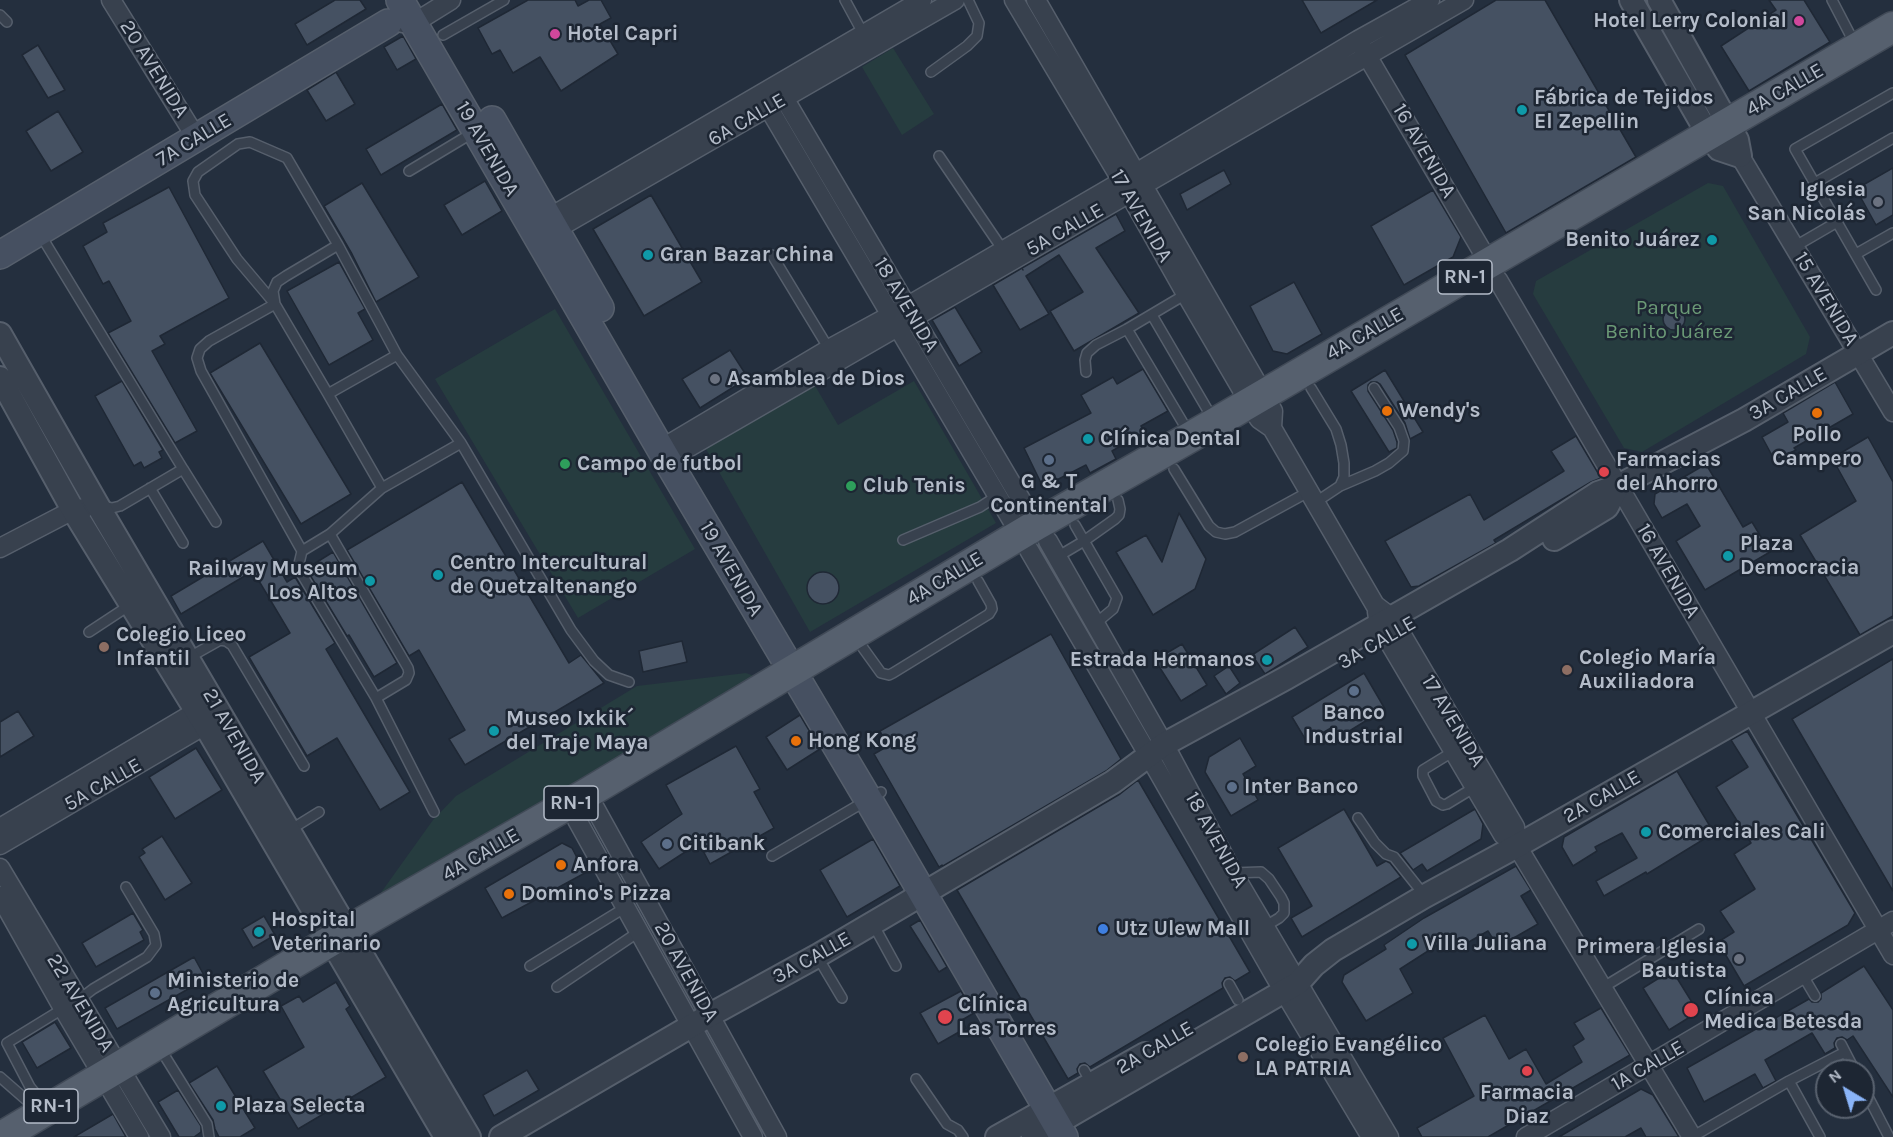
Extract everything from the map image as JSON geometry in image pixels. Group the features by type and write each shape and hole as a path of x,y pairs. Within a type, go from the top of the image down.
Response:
{"main road":[{"name":"7A CALLE","path":"0,255 201,136 420,12"},
{"name":"19 AVENIDA","path":"420,12 476,130 544,229"},
{"name":"19 AVENIDA","path":"420,12 1063,1121"},
{"name":"4A CALLE","path":"1726,141 1857,48 1893,27"},
{"name":"4A CALLE","path":"115,1079 166,1058 586,794 1038,541 1080,533 1118,500 1174,469 1263,411 1493,271 1893,48"},
{"name":"4A CALLE","path":"1,1137 115,1079 345,944 586,814 802,674 863,648 978,581 1203,429 1263,411 1311,388 1493,271"}],"street":[{"name":"20 AVENIDA","path":"111,0 201,136"},
{"name":"20 AVENIDA","path":"124,0 201,136"},
{"name":"6A CALLE","path":"544,229 773,97 867,40 922,0"},
{"name":"6A CALLE","path":"867,40 955,0"},
{"name":"17 AVENIDA","path":"1014,0 1133,183 1186,294 1263,411"},
{"name":"17 AVENIDA","path":"1036,0 1133,183 1386,623 1454,751 1503,836 1517,846 1692,1137"},
{"name":"5A CALLE","path":"672,450 1133,183 1358,40 1430,0"},
{"name":"5A CALLE","path":"672,450 829,349 902,316 1003,250 1133,183 1368,56 1464,0"},
{"name":"15 AVENIDA","path":"1631,0 1794,247 1893,412"},
{"name":"15 AVENIDA","path":"1659,0 1726,141"},
{"name":"16 AVENIDA","path":"1358,40 1751,712 1886,925 1893,955"},
{"name":"18 AVENIDA","path":"773,97 1038,541 1287,980 1371,1137"},
{"name":"18 AVENIDA","path":"902,316 998,496 1038,541 1095,624 1160,756 1264,927 1287,980 1389,1137"},
{"name":"3A CALLE","path":"501,1137 700,1021 818,956 1160,756 1289,685 1386,623 1513,556 1598,493 1618,486 1744,420 1893,333"},
{"name":"21 AVENIDA","path":"0,334 98,506 141,598 180,663 290,830 345,944 446,1137"},
{"name":"21 AVENIDA","path":"0,378 73,510 141,598"},
{"path":"0,548 73,510 98,506"},
{"name":"17 AVENIDA","path":"1386,623 1515,827 1517,846"},
{"name":"2A CALLE","path":"1033,1137 1063,1121 1333,950 1893,632"},
{"name":"21 AVENIDA","path":"180,663 201,718 469,1137"},
{"name":"5A CALLE","path":"0,828 201,718"},
{"name":"5A CALLE","path":"0,845 201,718"},
{"name":"20 AVENIDA","path":"586,814 626,907 640,931 777,1137"},
{"name":"20 AVENIDA","path":"586,814 700,1021 753,1137"},
{"name":"22 AVENIDA","path":"0,868 71,1005"},
{"name":"22 AVENIDA","path":"0,896 71,1005 115,1079 161,1137"},
{"name":"1A CALLE","path":"1526,1137 1886,925"},
{"name":"2A CALLE","path":"997,1137 1063,1121 1088,1077 1234,992 1287,980"},
{"name":"22 AVENIDA","path":"115,1079 139,1137"}],"lane":[{"path":"420,12 504,0"},
{"path":"844,0 867,40"},
{"path":"931,72 977,36 979,22 968,0"},
{"path":"1832,0 1857,48"},
{"path":"1876,290 1795,149 1893,93"},
{"path":"409,171 476,130"},
{"path":"1815,183 1893,138"},
{"path":"382,488 274,304 237,259 195,195 193,181 198,172 238,144 250,142 287,158 338,245 397,355 461,443 571,630 594,661 609,675 629,682"},
{"path":"939,156 1003,250"},
{"path":"1794,247 1837,222"},
{"path":"39,232 216,522"},
{"path":"1856,254 1893,233"},
{"path":"274,304 273,291 277,282 338,245"},
{"path":"772,255 829,349"},
{"path":"1086,372 1087,353 1096,345 1127,330 1186,294"},
{"path":"274,304 209,341 200,349 197,358 201,371 302,551 298,568 376,698 434,812"},
{"path":"1152,315 1203,429"},
{"path":"1127,330 1203,429"},
{"path":"328,394 397,355"},
{"path":"1311,388 1336,429 1341,444 1344,477 1340,486"},
{"path":"1174,469 1209,526 1216,532 1225,534 1235,532 1313,496 1375,471 1403,451 1404,441 1399,427 1374,388"},
{"path":"302,551 330,534 382,488 461,443"},
{"path":"98,506 115,507 183,469"},
{"path":"150,488 183,543"},
{"path":"903,540 980,507 998,496"},
{"path":"1080,533 1117,598 1113,609 1095,624"},
{"path":"330,534 408,668 409,674 406,680 376,698"},
{"path":"89,632 141,598"},
{"path":"180,663 220,640 232,645 304,766"},
{"path":"1454,751 1423,770 1423,776 1436,801 1443,805 1447,804 1475,787"},
{"path":"772,856 874,796"},
{"path":"290,830 319,812"},
{"path":"1358,818 1375,843 1386,854 1394,857 1425,896"},
{"path":"1233,873 1260,872 1269,879 1281,897 1284,903 1284,913 1264,927"},
{"path":"40,1119 30,1087 7,1043 147,957 156,945 154,934 126,887"},
{"path":"530,966 626,907"},
{"path":"873,924 896,966"},
{"path":"1602,988 1699,929"},
{"path":"557,987 640,931"},
{"path":"818,956 842,998"},
{"path":"1802,974 1815,996"},
{"path":"1825,1059 1843,1048 1849,1059"},
{"path":"166,1058 207,1124 209,1137"},
{"path":"1692,1137 1815,1065"},
{"path":"0,1077 40,1119"},
{"path":"916,1079 947,1124 958,1130 963,1137"},
{"path":"1789,1081 1820,1137"},
{"path":"1875,1110 1889,1137"}],"green space":[{"path":"893,48 934,114 902,135 862,67"},
{"name":"Parque Benito Juárez","path":"1708,183 1723,186 1810,337 1806,354 1642,452 1624,448 1533,294 1536,281"},
{"name":"Campo de futbol","path":"555,309 695,549 578,618 435,379"},
{"name":"Club Tenis","path":"914,381 996,523 810,632 706,449 814,384 838,425"},
{"path":"746,673 754,676 753,680 375,901 433,820 456,796 637,686"}],"building":[{"path":"335,0 360,0 366,9 307,45 295,24"},
{"path":"528,0 575,0 578,6 589,0 601,0 611,18 600,24 618,54 561,91 540,57 513,73 500,50 492,54 478,28"},
{"path":"1302,0 1377,0 1321,33"},
{"name":"Fábrica de Tejidos El Zepellin","path":"1496,0 1545,0 1636,157 1506,233 1405,55"},
{"path":"1769,0 1804,0 1830,42 1749,91 1721,46 1776,10"},
{"path":"403,36 416,59 397,70 384,47"},
{"path":"38,45 65,90 48,98 22,55"},
{"path":"336,72 355,104 326,121 307,90"},
{"path":"442,104 457,130 381,175 366,149"},
{"path":"58,111 83,152 51,171 26,131"},
{"name":"Iglesia San Nicolás","path":"1893,168 1893,215 1876,225 1856,189"},
{"path":"1224,170 1231,184 1187,210 1180,194"},
{"path":"485,181 502,211 462,235 444,205"},
{"path":"362,183 419,277 376,302 324,206"},
{"path":"169,187 229,298 160,336 165,344 152,351 197,431 175,443 108,333 131,321 109,281 103,284 83,246 107,232 103,223"},
{"path":"1433,190 1461,237 1453,257 1404,285 1371,226"},
{"name":"Gran Bazar China","path":"651,195 702,282 644,316 593,229"},
{"path":"1116,214 1125,231 1096,248 1139,313 1074,351 1050,311 1083,292 1059,255 1026,276 1049,314 1020,330 993,285"},
{"path":"339,262 365,309 358,313 373,340 329,365 287,291"},
{"path":"1294,282 1322,334 1287,354 1273,351 1250,306"},
{"path":"955,307 982,352 959,366 932,320"},
{"path":"1674,308 1682,311 1685,319 1682,327 1674,330 1666,327 1663,319 1666,311"},
{"path":"260,343 351,494 301,524 210,373"},
{"name":"Asamblea de Dios","path":"730,350 748,378 700,408 682,379"},
{"path":"1143,369 1168,411 1141,426 1145,432 1112,451 1116,459 1090,473 1086,465 1043,487 1024,448 1091,413 1081,395 1113,377 1117,384"},
{"name":"Wendy's","path":"1385,370 1423,432 1410,439 1405,423 1380,384 1371,382 1368,385 1368,391 1393,430 1397,442 1397,448 1389,452 1351,391"},
{"path":"122,381 163,450 159,452 162,458 144,468 141,462 134,466 95,396"},
{"name":"Pollo Campero","path":"1835,382 1853,414 1775,461 1762,437 1788,422 1783,413"},
{"path":"1576,436 1601,478 1494,540 1496,543 1419,586 1411,587 1385,541 1470,494 1484,520 1564,471 1551,451"},
{"path":"1868,437 1893,482 1893,616 1860,635 1800,535 1856,501 1832,458"},
{"path":"1706,464 1743,527 1752,522 1770,552 1705,590 1676,541 1700,526 1687,504 1662,518 1654,504 1655,494"},
{"name":"Centro Intercultural de Quetzaltenango","path":"462,482 569,663 581,655 604,683 465,765 449,739 465,730 419,650 409,656 347,550"},
{"path":"1179,513 1206,559 1195,589 1153,615 1116,552 1146,535 1162,562"},
{"path":"263,541 287,582 295,577 335,643 326,649 410,792 380,810 337,738 307,756 249,657 290,633 253,571 181,614 171,596"},
{"path":"333,552 397,663 374,677 307,570"},
{"path":"823,572 834,577 839,588 834,599 823,604 812,599 807,588 812,577"},
{"path":"1295,627 1308,647 1265,674 1252,655"},
{"path":"1051,634 1121,759 1106,771 939,867 874,754 888,746 880,731"},
{"path":"682,641 687,662 643,672 639,651"},
{"path":"1182,644 1207,685 1181,701 1155,660"},
{"path":"1893,659 1893,891 1792,719"},
{"path":"1229,666 1240,683 1226,694 1214,676"},
{"name":"Banco Industrial","path":"1364,673 1385,709 1338,738 1331,728 1307,742 1292,717"},
{"path":"18,711 34,736 0,757 0,722"},
{"name":"Hong Kong","path":"800,715 820,749 787,770 766,737"},
{"path":"1747,731 1855,913 1848,925 1744,986 1718,942 1734,932 1720,911 1755,889 1734,854 1751,843 1716,787 1748,767 1731,740"},
{"name":"Inter Banco","path":"1240,738 1256,766 1243,774 1258,800 1231,816 1205,772 1209,757"},
{"path":"736,746 760,789 754,792 774,828 710,864 699,843 659,869 641,842 682,814 666,785"},
{"path":"196,748 222,790 175,819 149,777"},
{"path":"1677,771 1714,833 1647,874 1646,872 1604,896 1596,881 1637,858 1622,833 1595,847 1597,851 1573,866 1562,847 1564,837"},
{"name":"Utz Ulew Mall","path":"1138,780 1250,972 1235,981 1230,977 1225,978 1222,983 1223,988 1090,1067 1085,1063 1080,1064 1077,1069 1078,1073 1068,1079 957,890 1120,794"},
{"path":"1344,809 1377,866 1386,861 1401,877 1302,937 1291,918 1312,906 1278,848"},
{"path":"1475,809 1483,824 1481,839 1427,871 1422,864 1413,870 1400,853"},
{"path":"162,836 192,883 165,900 139,857 145,853 142,849"},
{"path":"873,839 900,886 847,917 820,870"},
{"path":"562,843 572,848 585,873 502,918 485,888"},
{"path":"1516,866 1531,890 1521,896 1538,924 1498,947 1488,931 1460,947 1453,935 1400,969 1413,993 1366,1021 1342,982 1344,975 1386,949 1384,945 1424,918"},
{"path":"133,913 143,930 140,932 144,940 96,967 82,943"},
{"name":"Hospital Veterinario","path":"264,916 275,935 253,948 242,929"},
{"path":"920,920 947,967 939,972 910,926"},
{"name":"Ministerio de Agricultura","path":"194,957 206,979 117,1029 105,1008"},
{"path":"1864,966 1893,1010 1893,1097 1875,1070 1875,1059 1868,1059 1853,1036 1847,1040 1842,1037 1837,1038 1834,1043 1835,1048 1825,1054 1812,1033 1765,1060 1776,1081 1763,1088 1755,1074 1704,1102 1687,1068 1809,999 1812,1002 1818,1002 1821,999 1821,993"},
{"path":"1672,970 1698,1012 1669,1030 1643,988"},
{"path":"336,982 350,1006 346,1009 386,1077 298,1129 263,1071 304,1047 281,1006 299,996 303,1002"},
{"name":"Clínica Las Torres","path":"961,991 974,1013 962,1020 966,1028 938,1044 920,1013"},
{"path":"1601,1008 1630,1055 1488,1137 1422,1137 1417,1128 1474,1096 1443,1038 1485,1015 1509,1059 1526,1049 1546,1084 1582,1062 1573,1046 1584,1039 1574,1023"},
{"path":"55,1022 71,1048 37,1068 22,1042"},
{"name":"Plaza Selecta","path":"217,1066 255,1128 240,1137 219,1137 213,1120 189,1083"},
{"path":"527,1070 539,1090 494,1116 483,1095"},
{"path":"1641,1089 1653,1095 1679,1137 1646,1137 1641,1128 1625,1137 1559,1137"},
{"path":"178,1090 201,1126 201,1132 194,1137 179,1137 158,1102"},
{"path":"113,1114 126,1137 74,1137"}],"place":[{"name":"Hotel Lerry Colonial","path":"1799,21"},
{"name":"Hotel Capri","path":"555,34"},
{"name":"Fábrica de Tejidos El Zepellin","path":"1522,110"},
{"name":"Iglesia San Nicolás","path":"1878,202"},
{"name":"Benito Juárez","path":"1712,240"},
{"name":"Gran Bazar China","path":"648,255"},
{"name":"Asamblea de Dios","path":"715,379"},
{"name":"Wendy's","path":"1387,411"},
{"name":"Pollo Campero","path":"1817,413"},
{"name":"Clínica Dental","path":"1088,439"},
{"name":"G & T Continental","path":"1049,460"},
{"name":"Campo de futbol","path":"565,464"},
{"name":"Farmacias del Ahorro","path":"1604,472"},
{"name":"Club Tenis","path":"851,486"},
{"name":"Plaza Democracia","path":"1728,556"},
{"name":"Centro Intercultural de Quetzaltenango","path":"438,575"},
{"name":"Railway Museum Los Altos","path":"370,581"},
{"name":"Colegio Liceo Infantil","path":"104,647"},
{"name":"Estrada Hermanos","path":"1267,660"},
{"name":"Colegio María Auxiliadora","path":"1567,670"},
{"name":"Banco Industrial","path":"1354,691"},
{"name":"Museo Ixkik´ del Traje Maya","path":"494,731"},
{"name":"Hong Kong","path":"796,741"},
{"name":"Inter Banco","path":"1232,787"},
{"name":"Comerciales Cali","path":"1646,832"},
{"name":"Citibank","path":"667,844"},
{"name":"Anfora","path":"561,865"},
{"name":"Domino's Pizza","path":"509,894"},
{"name":"Utz Ulew Mall","path":"1103,929"},
{"name":"Hospital Veterinario","path":"259,932"},
{"name":"Villa Juliana","path":"1412,944"},
{"name":"Primera Iglesia Bautista","path":"1739,959"},
{"name":"Ministerio de Agricultura","path":"155,993"},
{"name":"Clínica Medica Betesda","path":"1691,1010"},
{"name":"Clínica Las Torres","path":"945,1017"},
{"name":"Colegio Evangélico LA PATRIA","path":"1243,1057"},
{"name":"Farmacia Diaz","path":"1527,1071"},
{"name":"Plaza Selecta","path":"221,1106"}]}
